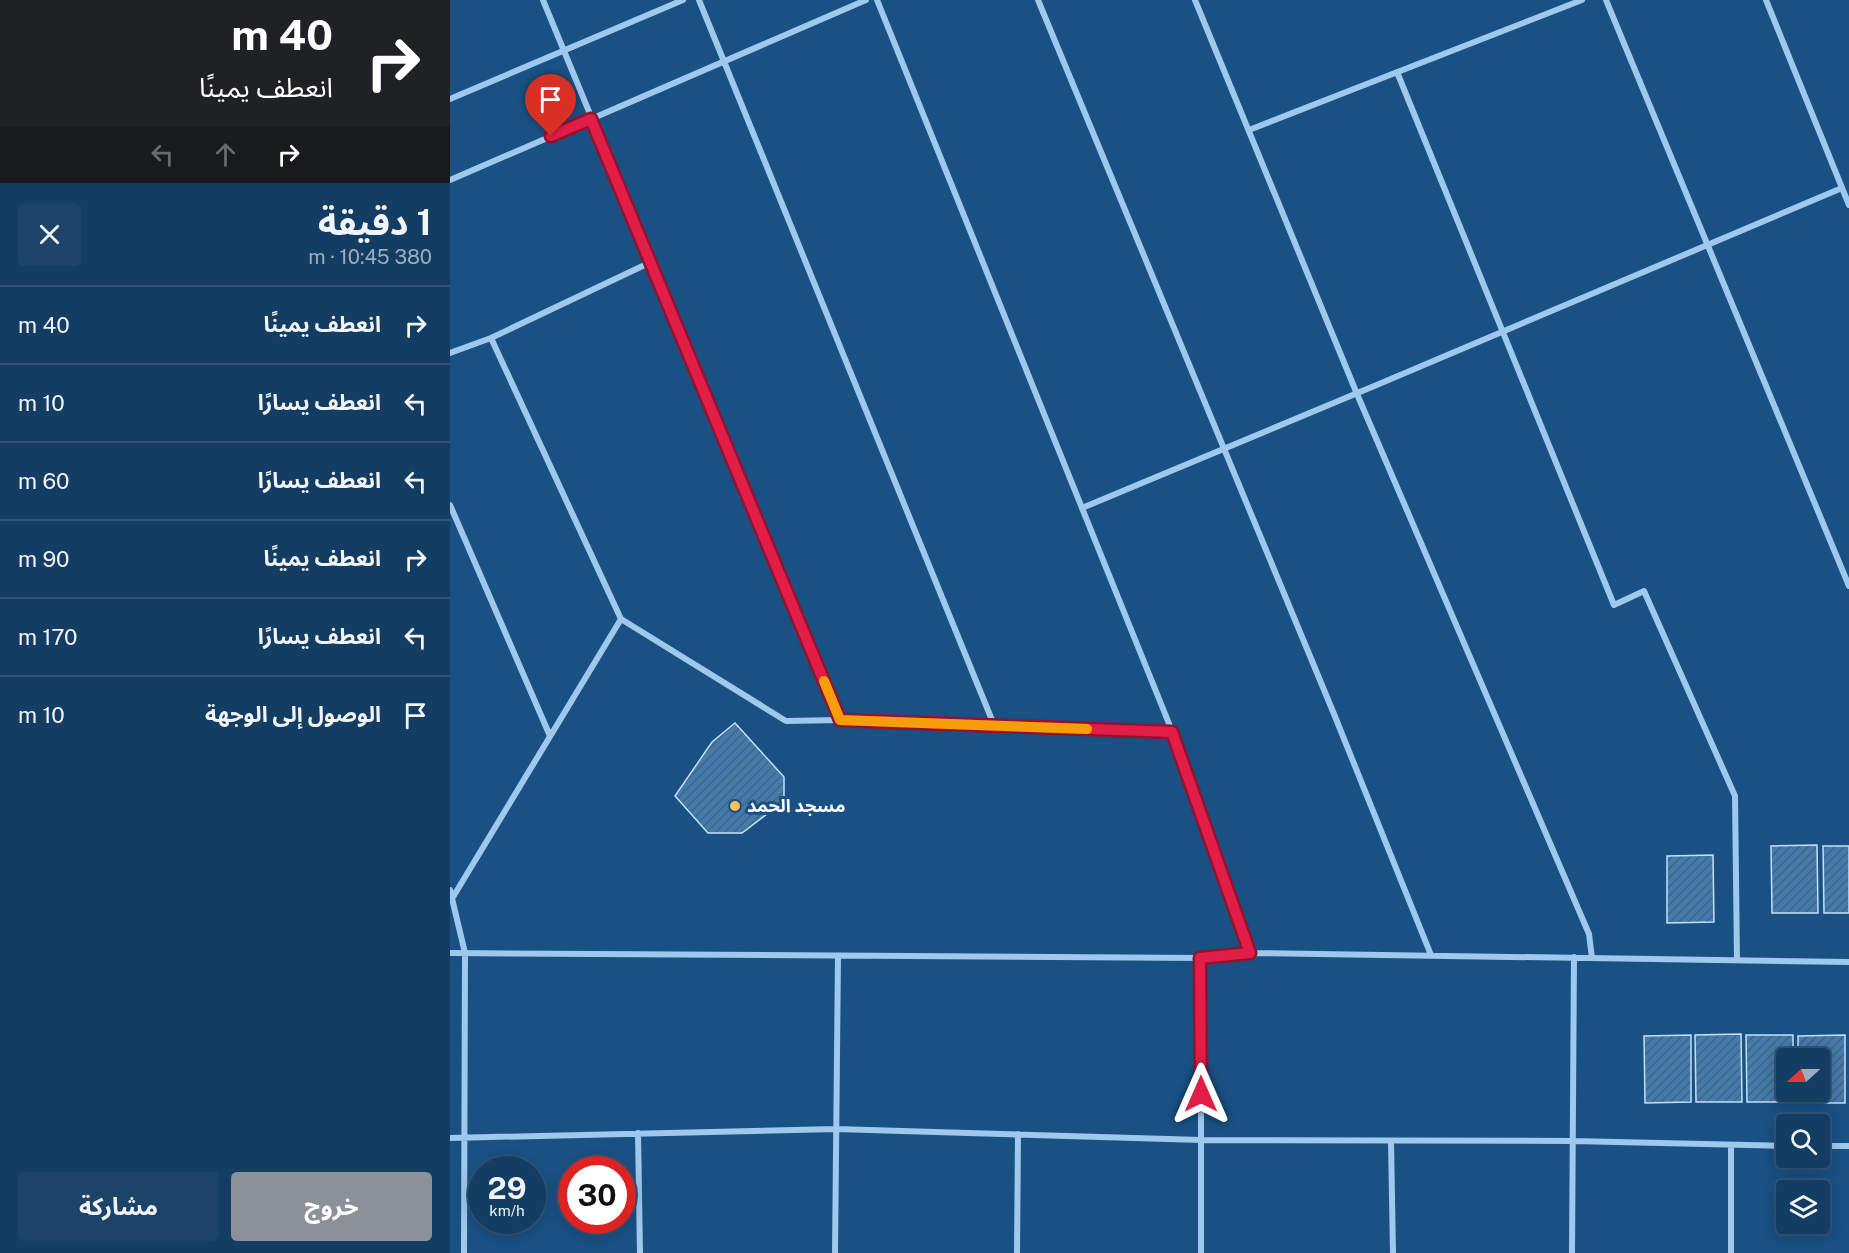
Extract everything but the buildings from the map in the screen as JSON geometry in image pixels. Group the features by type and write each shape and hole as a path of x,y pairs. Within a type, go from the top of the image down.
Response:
{"street":[{"path":"543,0 840,720"},
{"path":"450,99 683,0"},
{"path":"699,0 994,725"},
{"path":"450,180 866,0"},
{"path":"877,0 1172,732 1250,953"},
{"path":"1038,0 1431,955"},
{"path":"1195,0 1358,394 1589,934 1593,958"},
{"path":"1249,130 1582,0"},
{"path":"1606,0 1849,586"},
{"path":"1766,0 1849,205"},
{"path":"1397,72 1614,605 1644,591 1735,796 1737,960"},
{"path":"1082,508 1358,394 1842,188"},
{"path":"450,353 491,338 651,262"},
{"path":"491,338 621,619 786,721 840,720 1172,732"},
{"path":"450,505 550,736"},
{"path":"464,1253 465,953 451,894 621,619"},
{"path":"450,953 1200,958 1250,953 1849,962"},
{"path":"835,1253 838,956"},
{"path":"1572,1253 1575,957"},
{"path":"1200,958 1201,1253"},
{"path":"450,1138 836,1129 1201,1140 1573,1141 1776,1146"},
{"path":"638,1133 640,1253"},
{"path":"1017,1253 1018,1134"},
{"path":"1391,1141 1393,1253"},
{"path":"1731,1146 1731,1253"},
{"path":"1830,1146 1849,1146"}],"slow traffic":[{"path":"824,681 840,720 1087,729"}],"place":[{"name":"مسجد الحمد","path":"735,806"}],"route":[{"path":"551,136 591,119 840,720 1172,732 1250,953 1200,958 1201,1094"}]}
